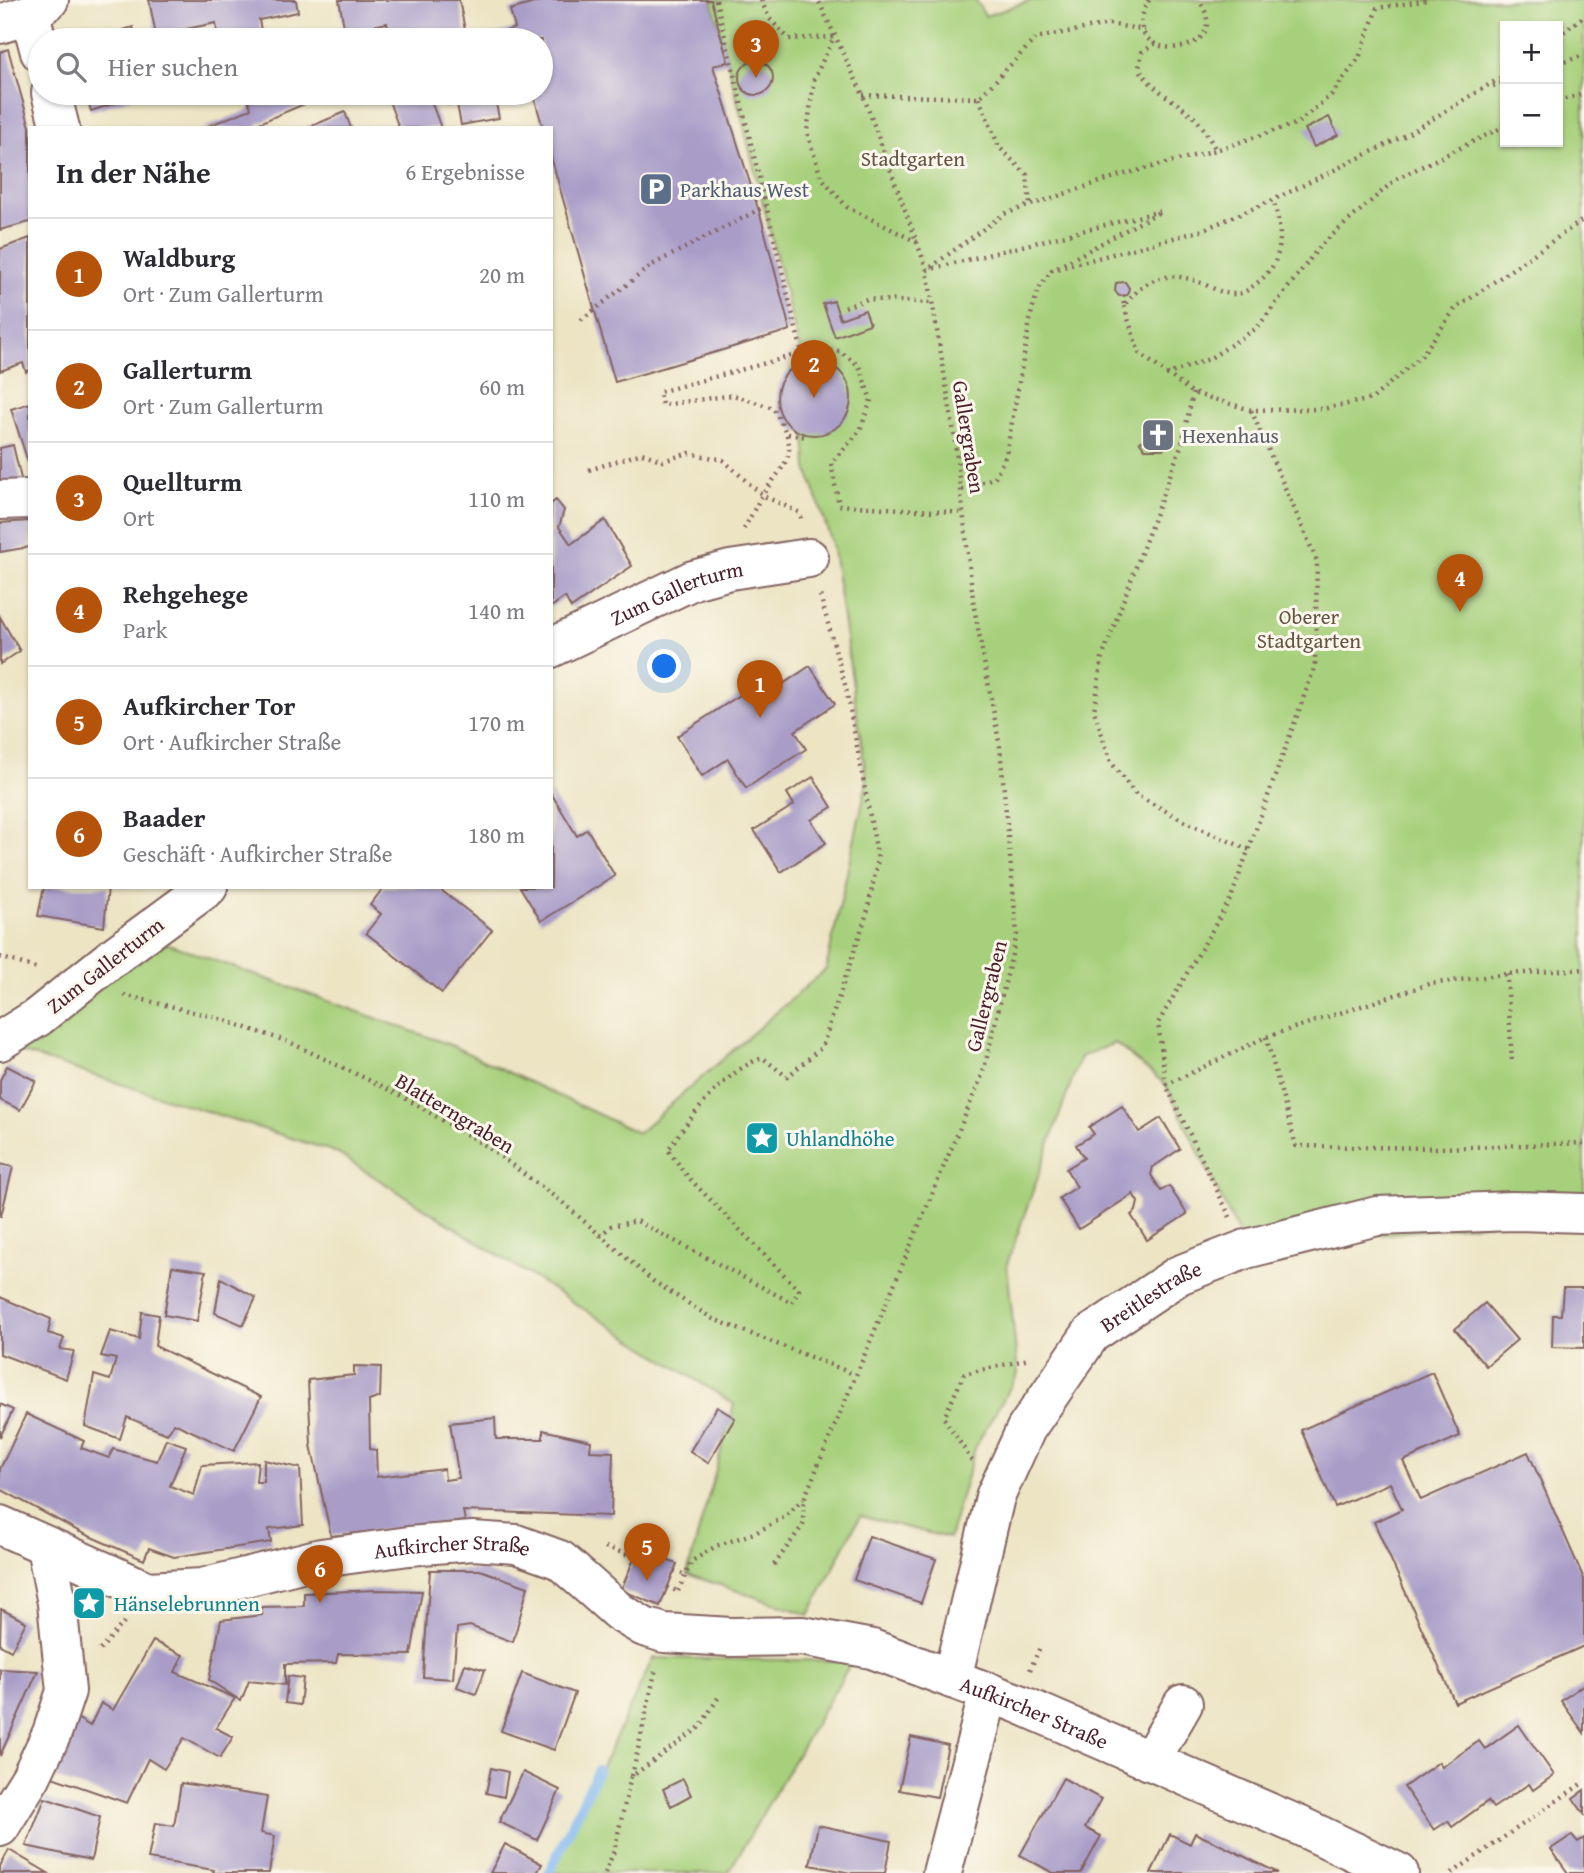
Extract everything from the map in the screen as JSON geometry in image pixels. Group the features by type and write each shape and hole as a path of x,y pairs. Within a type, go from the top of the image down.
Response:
{"street":[{"path":"54,105 59,126"},
{"path":"0,500 28,499"},
{"name":"Zum Gallerturm","path":"553,647 693,580 730,569 809,558"},
{"name":"Zum Gallerturm","path":"0,1041 112,974 206,889"},
{"name":"Breitlestraße","path":"952,1679 995,1497 1026,1429 1091,1334 1179,1275 1246,1249 1377,1216 1512,1211 1584,1213"},
{"name":"Aufkircher Straße","path":"0,1525 148,1591 202,1588 321,1558 473,1541 516,1544 560,1560 619,1612 653,1630 802,1636 872,1649 989,1692 1298,1825 1399,1873"},
{"path":"0,1827 32,1777 52,1733 65,1691 57,1603 46,1547"},
{"path":"942,1873 989,1692"},
{"path":"1150,1761 1182,1704"}],"path":[{"path":"716,0 802,353"},
{"path":"761,0 769,18 789,39 834,37 814,79 807,132 821,177 847,207 918,243"},
{"name":"Gallergraben","path":"774,1564 803,1525 804,1499 854,1374 952,1152 983,1073 1017,934 1000,747 974,607 965,513 927,270 863,95 818,0"},
{"path":"1149,0 1144,10 1145,30 1155,44 1175,50 1196,42 1205,23 1201,1"},
{"path":"927,270 1004,214 1121,175 1216,150 1298,123 1332,94 1359,58 1377,8 1373,0"},
{"path":"1377,8 1428,0"},
{"path":"1563,32 1584,16"},
{"path":"863,95 979,98 1036,38 1109,24 1145,30"},
{"path":"1155,44 1142,52 1139,68 1149,85 1172,99 1198,121 1216,150"},
{"path":"1563,62 1584,55"},
{"path":"1052,270 1200,231 1273,200 1406,135 1500,79"},
{"path":"1488,88 1500,84"},
{"path":"1563,100 1584,94"},
{"path":"979,98 999,147 1027,175 1030,204"},
{"path":"1165,375 1209,359 1257,328 1320,246 1396,179 1500,128"},
{"path":"1124,306 1150,280 1171,276 1235,295 1243,293 1270,273 1282,238 1273,200"},
{"path":"581,320 652,265 766,205"},
{"path":"927,270 1161,211 1052,270 1039,288 1032,310 1006,455 995,477 961,490"},
{"path":"1123,295 1139,353 1192,393 1251,410 1322,409 1372,399 1422,355 1455,309 1584,219"},
{"path":"845,307 867,299 932,303"},
{"path":"589,470 642,453 663,461 690,453 723,460 762,495 790,457 788,434 773,408 733,395 662,405 659,393 802,353 840,351 859,366 871,400 860,431 831,463 839,505 965,513"},
{"path":"1192,393 1182,443 1102,658 1094,711 1111,762 1136,795 1194,826 1250,850"},
{"path":"1246,1249 1166,1085 1158,1023 1231,898 1315,666 1317,561 1251,410"},
{"path":"788,434 807,437"},
{"path":"600,1236 611,1226 637,1222 792,1303 799,1290 688,1177 667,1150 690,1118 747,1062 763,1058 787,1077 822,1047 867,913 878,859 846,688 809,558"},
{"path":"0,957 50,972"},
{"path":"1166,1085 1266,1037 1429,984 1507,974 1584,969"},
{"name":"Blatterngraben","path":"112,974 214,1017 289,1042 400,1095 488,1148 562,1202 653,1281 713,1320 854,1374"},
{"path":"1507,974 1512,1062"},
{"path":"1266,1037 1296,1146 1440,1148 1584,1143"},
{"path":"995,1497 944,1418 964,1374 1025,1358 1070,1363"},
{"path":"678,1591 692,1561 716,1546 777,1522 804,1499"},
{"path":"674,1571 686,1575"},
{"path":"65,1691 148,1591"},
{"path":"605,1873 614,1851 631,1777 653,1630"},
{"path":"631,1777 700,1727 718,1698"},
{"path":"1452,1873 1584,1782"}],"green space":[{"path":"712,0 976,0 985,16 1032,0 1584,0 1584,1213 1246,1249 1166,1085 1115,1043 1080,1057 1007,1264 1018,1374 976,1445 949,1538 860,1516 809,1615 687,1574 734,1404 335,1152 10,1049 155,939 448,1044 638,1133 826,969 867,782 832,543 807,468 801,355"},
{"path":"653,1658 852,1661 728,1873 552,1873"}],"building":[{"path":"149,0 296,0 298,12 259,20 261,28 217,28 216,23 191,28 155,28"},
{"path":"339,0 459,0 465,28 388,28 387,23 364,28 344,28"},
{"name":"Parkhaus West","path":"544,0 711,0 728,62 713,66 762,221 790,330 615,382 553,164 553,126 542,126 536,105 553,105 553,28 515,28 510,10"},
{"path":"8,49 30,126 28,223 0,230 0,52"},
{"path":"756,61 768,66 773,78 768,90 756,95 744,90 739,78 744,66"},
{"path":"89,105 110,105 91,111"},
{"path":"250,105 302,105 258,126 208,126 251,109"},
{"path":"390,105 432,105 440,126 398,126"},
{"path":"457,105 496,105 499,118 461,125"},
{"path":"345,112 350,126 312,126"},
{"path":"1329,117 1338,135 1314,147 1305,129"},
{"path":"28,239 26,372 23,363 0,371 0,249"},
{"path":"1125,282 1129,288 1127,295 1119,296 1115,291 1116,283"},
{"path":"834,301 840,319 865,310 870,324 835,337 823,304"},
{"path":"807,361 821,361 835,367 845,377 851,398 845,419 835,429 821,435 807,435 793,429 783,419 777,405 777,391 783,377 793,367"},
{"path":"28,404 28,462 11,409"},
{"name":"Hexenhaus","path":"1161,429 1171,443 1163,449 1145,449 1140,442"},
{"path":"13,445 22,483 0,487 0,448"},
{"path":"556,500 564,510 559,527 571,544 605,520 632,566 571,608 565,597 553,606 553,502"},
{"path":"28,521 28,547 0,552 0,523"},
{"path":"0,617 20,651 0,664"},
{"path":"810,666 835,704 795,731 806,749 746,788 728,759 702,776 677,736 757,684 765,696"},
{"path":"813,777 832,807 811,820 826,843 781,872 754,830 794,805 787,793"},
{"path":"553,796 577,836 587,829 615,876 541,921 521,889 553,889"},
{"path":"44,889 108,889 104,927 38,916"},
{"path":"382,889 440,889 492,930 442,993 366,933 381,914 370,905"},
{"path":"7,1066 36,1081 20,1110 0,1100 0,1080"},
{"path":"1122,1106 1139,1132 1161,1118 1180,1149 1153,1167 1151,1175 1161,1191 1169,1186 1187,1214 1147,1240 1131,1215 1136,1211 1138,1202 1133,1194 1079,1229 1059,1198 1077,1187 1066,1169 1084,1158 1076,1145 1094,1134 1089,1127"},
{"path":"0,1164 13,1167 1,1216 0,1216"},
{"path":"172,1266 206,1271 197,1321 164,1315"},
{"path":"221,1278 256,1298 243,1325 215,1313"},
{"path":"1563,1288 1584,1288 1584,1348 1552,1347 1553,1315 1561,1315"},
{"path":"0,1297 51,1319 48,1333 64,1338 60,1349 74,1351 66,1379 0,1354"},
{"path":"1485,1303 1517,1340 1486,1366 1455,1329"},
{"path":"142,1312 159,1315 155,1346 261,1397 234,1451 174,1423 167,1434 127,1417 120,1439 85,1426 94,1375 110,1380 116,1359 101,1356 110,1331 139,1339"},
{"path":"354,1366 381,1367 380,1397 369,1401 370,1449 376,1450 377,1477 444,1469 445,1480 459,1478 450,1423 495,1418 496,1439 543,1439 543,1430 591,1441 590,1451 613,1452 611,1516 463,1511 465,1521 331,1536 311,1445 308,1380 354,1375"},
{"path":"1432,1372 1460,1436 1403,1461 1421,1500 1528,1452 1584,1579 1584,1646 1455,1703 1374,1522 1402,1509 1390,1483 1335,1507 1301,1430"},
{"path":"0,1404 13,1410 0,1437"},
{"path":"717,1407 735,1418 708,1463 690,1451"},
{"path":"26,1414 84,1441 81,1448 109,1458 113,1449 157,1461 166,1439 186,1446 170,1486 194,1495 202,1465 258,1462 256,1482 264,1482 264,1460 300,1468 303,1525 269,1529 271,1542 174,1557 149,1548 144,1560 80,1532 0,1489 0,1469"},
{"path":"869,1536 936,1559 921,1603 854,1580"},
{"path":"638,1549 677,1564 660,1606 621,1590"},
{"path":"430,1570 480,1570 528,1587 513,1642 470,1626 457,1628 453,1679 423,1677"},
{"path":"422,1591 411,1655 338,1654 336,1663 285,1664 285,1685 249,1681 241,1701 209,1680 221,1620 262,1615 262,1607 304,1606 304,1593"},
{"path":"1,1609 26,1622 11,1651 0,1645"},
{"path":"153,1641 183,1655 175,1672 235,1698 216,1728 233,1737 220,1758 184,1738 164,1769 148,1759 127,1803 49,1776 77,1718 90,1726 101,1703 113,1710"},
{"path":"465,1664 485,1670 476,1694 457,1687"},
{"path":"0,1669 38,1671 0,1756"},
{"path":"522,1673 575,1693 554,1750 501,1731"},
{"path":"288,1676 303,1678 300,1705 285,1703"},
{"path":"1584,1684 1584,1733 1561,1701"},
{"path":"1519,1725 1554,1775 1533,1790 1529,1784 1493,1808 1488,1801 1452,1827 1448,1821 1434,1830 1404,1787 1439,1762 1442,1767 1479,1741 1485,1749"},
{"path":"911,1737 948,1745 937,1797 899,1790"},
{"path":"491,1768 508,1772 504,1797 486,1793"},
{"path":"523,1772 560,1790 537,1840 499,1822"},
{"path":"1063,1778 1101,1799 1085,1828 1101,1836 1081,1873 1053,1873 1020,1855"},
{"path":"683,1779 691,1795 671,1806 663,1789"},
{"path":"181,1783 267,1797 261,1833 275,1836 269,1873 213,1873 214,1870 148,1859 155,1823 174,1826"},
{"path":"1584,1790 1584,1814 1573,1798"},
{"path":"45,1798 100,1817 91,1860 26,1846"},
{"path":"818,1825 891,1841 885,1873 851,1873 810,1865"},
{"path":"1195,1833 1278,1873 1151,1873 1170,1834 1190,1844"},
{"path":"1572,1835 1578,1842 1584,1838 1584,1873 1568,1873 1551,1849"},
{"path":"505,1844 542,1864 537,1873 490,1873"},
{"path":"9,1850 48,1873 0,1873 0,1866"}],"waterway":[{"path":"549,1873 598,1770"}],"place":[{"name":"Quellturm","path":"756,78"},
{"name":"Parkhaus West","path":"656,189"},
{"name":"Gallerturm","path":"814,398"},
{"name":"Hexenhaus","path":"1158,435"},
{"name":"Rehgehege","path":"1460,612"},
{"name":"Waldburg","path":"760,718"},
{"name":"Uhlandhöhe","path":"762,1138"},
{"name":"Aufkircher Tor","path":"647,1581"},
{"name":"Hänselebrunnen","path":"89,1603"},
{"name":"Baader","path":"320,1603"}],"park label":[{"name":"Stadtgarten","path":"913,158"},
{"name":"Oberer Stadtgarten","path":"1309,628"}]}
